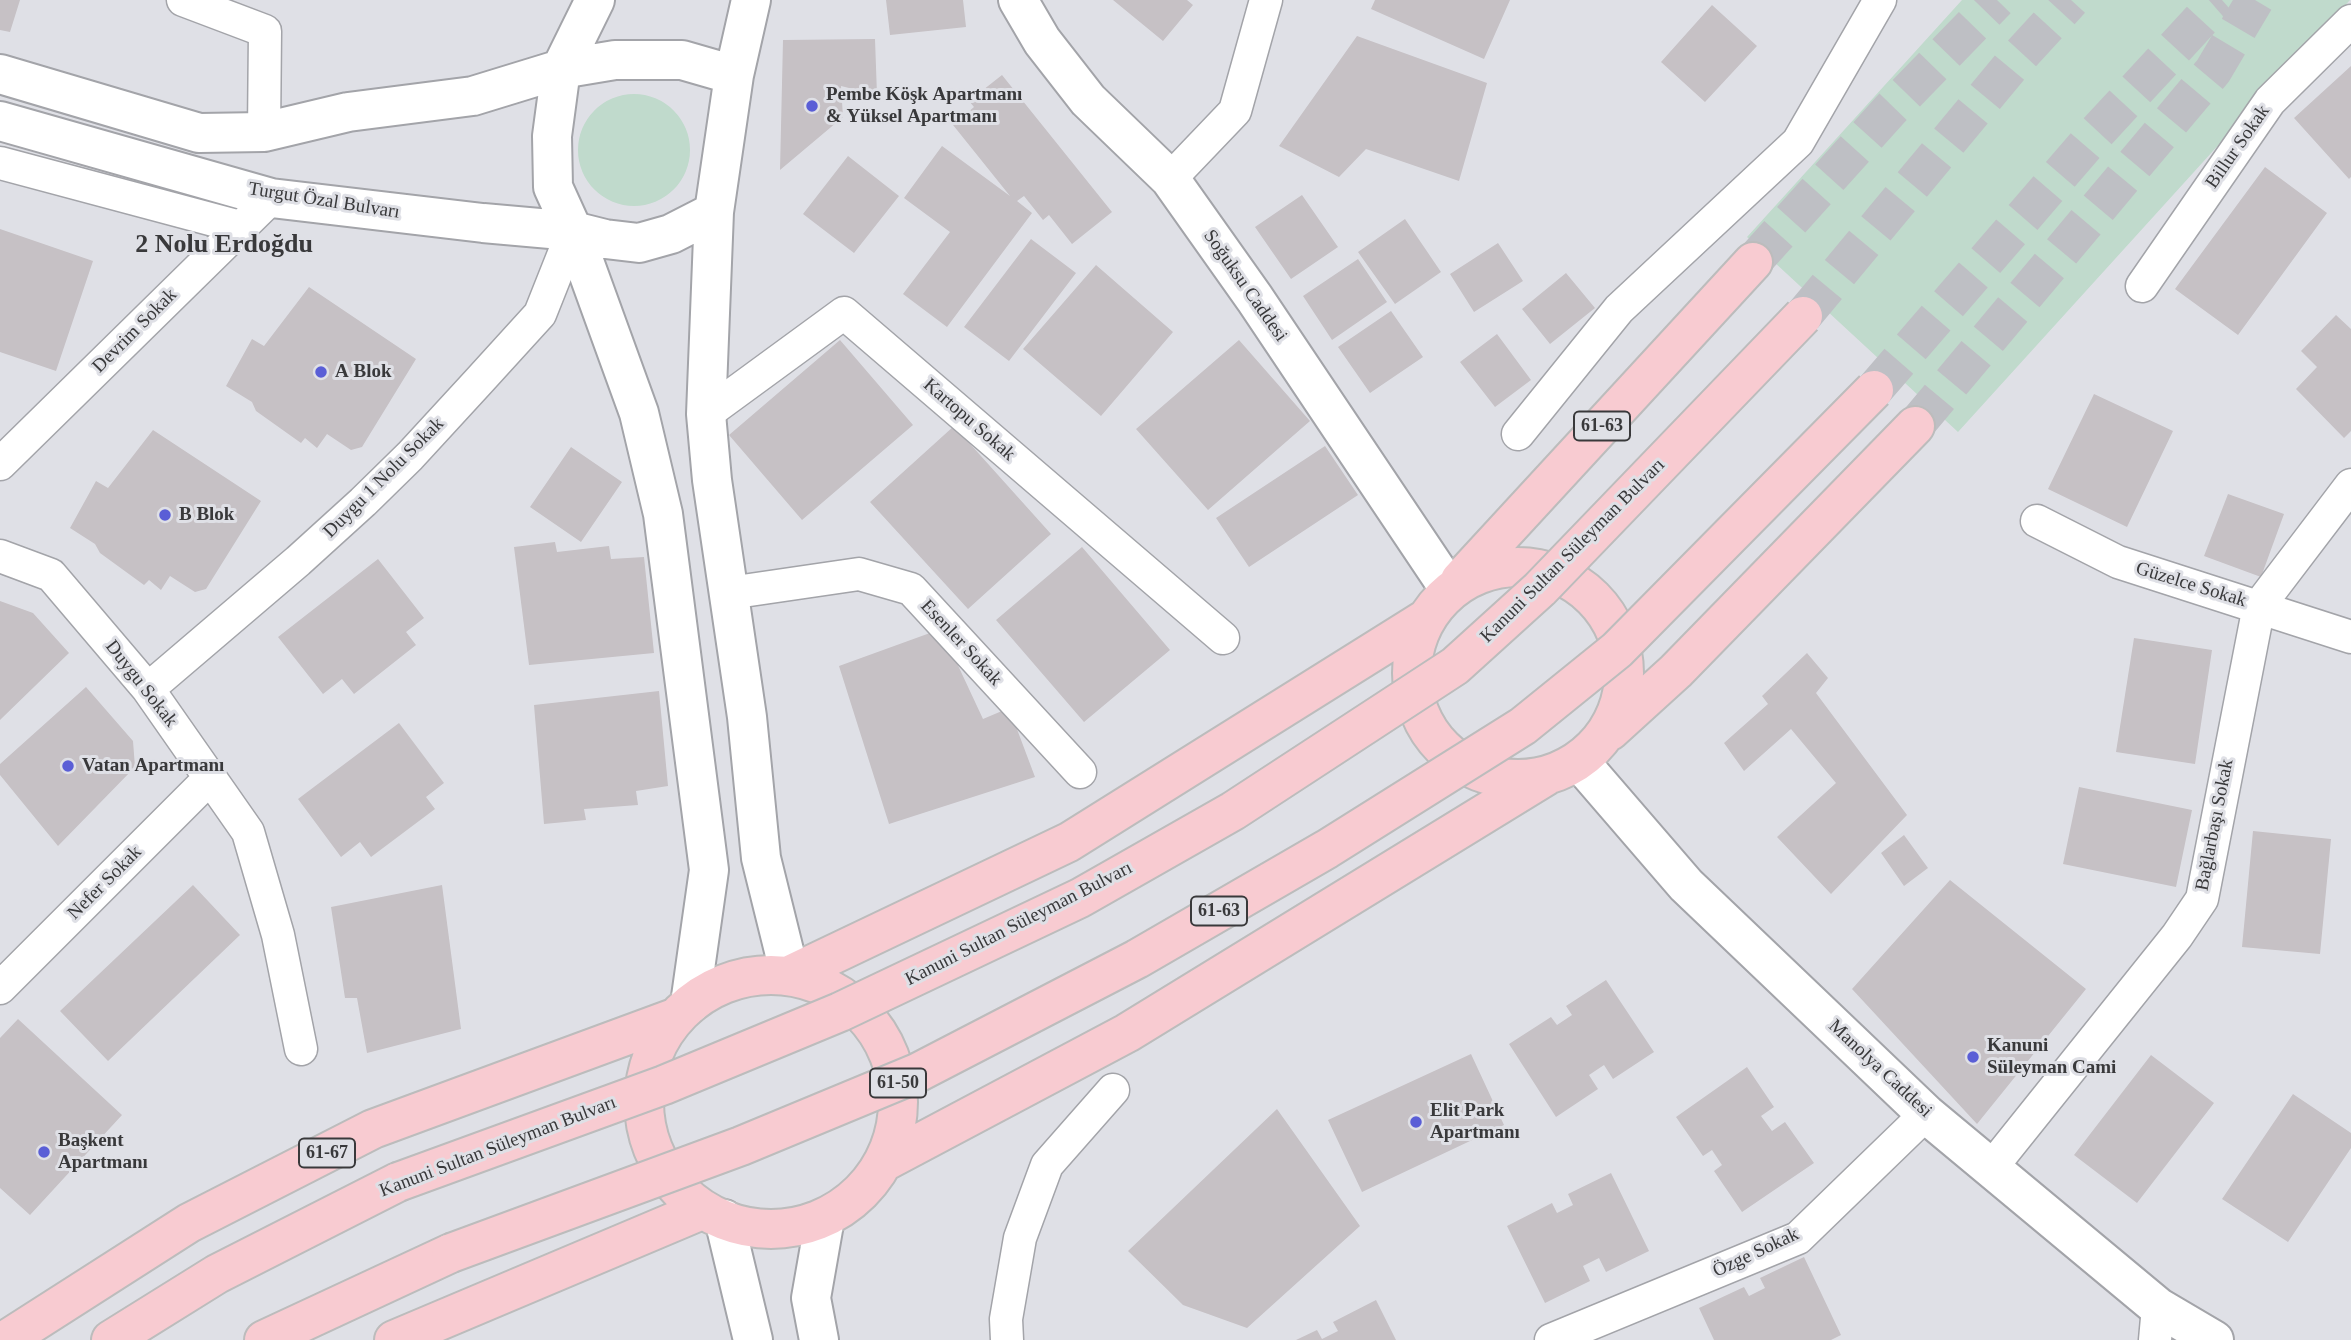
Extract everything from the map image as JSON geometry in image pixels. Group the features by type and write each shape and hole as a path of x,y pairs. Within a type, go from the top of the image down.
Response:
{"main road":[{"name":"61-63","path":"682,1011 708,991 749,976 790,975 1069,842 1439,604 1480,573 1514,566 1548,570 1579,584 1604,608 1620,639 1625,672 1620,706 1576,758 1510,779 1475,771 1444,751 1423,722 1412,688 1413,651 1439,604 1753,262"},
{"name":"Kanuni Sultan Süleyman Bulvarı","path":"111,1340 218,1274 398,1182 664,1085 840,1013 1080,898 1233,811 1455,666 1540,589 1802,316"},
{"name":"61-63","path":"264,1340 451,1253 741,1146 917,1073 1137,959 1327,849 1523,726 1617,650 1874,390"},
{"path":"884,1163 1128,1033 1576,758 1676,671 1915,426"},
{"name":"61-50","path":"713,1214 742,1227 785,1229 825,1218 859,1195 884,1163 897,1124 898,1083 886,1044 862,1011 829,987 790,975"},
{"path":"682,1011 651,1056 643,1099 649,1142 670,1180 713,1214"},
{"name":"61-67","path":"6,1340 188,1223 373,1129 682,1011"},
{"path":"394,1340 713,1214"}],"street":[{"path":"183,0 265,31 264,132"},
{"path":"595,0 561,69 552,136 553,187 573,231 639,413 663,514 709,870 682,1011"},
{"path":"751,0 734,75 714,212 706,414 712,480 747,716 761,858 790,975"},
{"name":"Soğuksu Caddesi","path":"1018,0 1042,40 1088,100 1170,179 1255,299 1439,604"},
{"path":"1170,179 1235,111 1266,0"},
{"path":"1518,434 1619,309 1798,142 1880,0"},
{"name":"Billur Sokak","path":"2141,286 2270,101 2351,21"},
{"path":"0,74 199,133 264,132 348,112 473,96 561,69 615,60 682,60 734,75"},
{"name":"Turgut Özal Bulvarı","path":"0,121 271,198 573,231"},
{"path":"0,163 240,227"},
{"name":"Devrim Sokak","path":"0,464 271,198"},
{"path":"573,231 605,239 639,243 671,234 714,212"},
{"name":"Duygu 1 Nolu Sokak","path":"148,689 299,561 410,456 540,314 573,231"},
{"name":"Kartopu Sokak","path":"706,414 844,313 1223,638"},
{"name":"Bağlarbaşı Sokak","path":"1991,1168 2177,936 2202,899 2259,606 2351,485"},
{"name":"Güzelce Sokak","path":"2037,522 2118,562 2351,637"},
{"name":"Duygu Sokak","path":"0,556 51,575 148,689 248,831 278,935 301,1049"},
{"name":"Esenler Sokak","path":"729,593 859,575 911,589 1080,772"},
{"name":"Manolya Caddesi","path":"1576,758 1686,885 1926,1114 1991,1168 2156,1324 2214,1340"},
{"name":"Nefer Sokak","path":"0,988 210,778"},
{"path":"1007,1340 1006,1319 1020,1238 1047,1165 1112,1090"},
{"name":"Özge Sokak","path":"1551,1340 1798,1238 1926,1114"},
{"path":"713,1214 753,1340"},
{"path":"819,1340 811,1298 825,1218"}],"green space":[{"path":"1962,0 2350,0 1958,432 1747,237"},
{"path":"634,94 655,98 674,110 686,129 690,150 686,171 674,190 655,202 634,206 613,202 594,190 582,171 578,150 582,129 594,110 613,98"}],"building":[{"path":"0,0 20,0 10,32 0,30"},
{"path":"886,0 963,0 966,27 890,35"},
{"path":"1113,0 1187,0 1193,5 1163,41"},
{"path":"1375,0 1510,0 1484,59 1371,9"},
{"path":"1712,5 1757,46 1705,102 1661,62"},
{"path":"1357,36 1487,83 1459,181 1366,149 1339,177 1279,146"},
{"name":"Pembe Köşk Apartmanı & Yüksel Apartmanı","path":"875,39 877,95 841,86 843,117 780,170 783,40"},
{"path":"2351,66 2351,177 2349,179 2294,118"},
{"path":"1002,75 1112,212 1072,244 1049,215 1043,220 1024,196 1017,201 1032,213 947,327 903,294 950,232 904,198 942,146 1010,196 953,125 974,107 969,101"},
{"path":"848,156 899,196 854,253 803,214"},
{"path":"2265,167 2327,213 2238,335 2175,289"},
{"path":"1302,195 1338,247 1291,279 1255,227"},
{"path":"1405,219 1441,272 1395,304 1358,252"},
{"path":"0,229 93,261 56,371 0,352"},
{"path":"1031,239 1076,273 1009,361 964,327"},
{"path":"1498,243 1523,281 1474,312 1450,274"},
{"path":"1358,259 1387,302 1332,340 1303,296"},
{"path":"1096,265 1173,332 1101,416 1023,349"},
{"path":"1566,273 1595,308 1550,344 1522,309"},
{"name":"A Blok","path":"309,287 416,359 362,447 351,450 327,434 317,448 305,438 301,443 256,411 252,402 226,386 252,339 264,346"},
{"path":"1391,311 1423,357 1370,393 1338,347"},
{"path":"2336,315 2351,329 2351,431 2344,438 2296,389 2317,367 2301,351"},
{"path":"1497,334 1531,380 1495,407 1460,362"},
{"path":"840,340 913,425 802,520 729,435"},
{"path":"1239,340 1310,421 1208,510 1136,429"},
{"path":"2094,394 2173,431 2127,527 2048,489"},
{"path":"954,426 1051,534 968,609 870,502"},
{"name":"B Blok","path":"153,430 261,501 206,589 195,592 170,576 161,590 149,580 144,585 100,553 95,544 70,528 96,481 108,488"},
{"path":"1325,446 1358,495 1249,567 1216,518"},
{"path":"571,447 622,482 581,542 530,507"},
{"path":"2228,494 2284,514 2261,577 2204,556"},
{"path":"555,542 557,552 609,546 611,559 644,557 654,653 529,665 514,547"},
{"path":"1082,547 1170,650 1084,722 996,620"},
{"path":"378,559 424,618 406,632 416,645 354,694 342,679 323,694 278,637"},
{"path":"0,601 33,613 69,653 0,720"},
{"path":"941,629 983,719 1009,708 1035,777 889,824 839,666"},
{"path":"2134,638 2212,650 2195,764 2116,752"},
{"path":"1807,653 1828,678 1816,693 1907,815 1831,894 1777,837 1836,783 1791,729 1744,771 1724,743 1768,704 1762,696"},
{"name":"Vatan Apartmanı","path":"86,687 133,741 135,767 58,846 0,775 0,764"},
{"path":"659,691 668,786 636,791 638,805 584,809 586,820 544,824 534,705"},
{"path":"399,723 444,783 426,797 435,809 371,857 360,842 341,857 298,799"},
{"path":"2079,787 2192,810 2176,887 2063,864"},
{"path":"2253,831 2331,839 2320,954 2242,947"},
{"path":"1904,835 1928,868 1904,886 1881,853"},
{"name":"Kanuni Süleyman Cami","path":"1950,880 2086,989 1977,1124 1852,989"},
{"path":"193,885 240,935 108,1061 60,1011"},
{"path":"442,885 461,1029 367,1053 357,998 345,998 331,907"},
{"path":"1606,980 1654,1052 1613,1079 1604,1065 1589,1075 1598,1089 1556,1117 1509,1044 1551,1017 1557,1025 1572,1015 1566,1006"},
{"name":"Başkent Apartmanı","path":"18,1019 122,1115 30,1215 0,1188 0,1038"},
{"name":"Elit Park Apartmanı","path":"1471,1054 1504,1125 1362,1192 1328,1120"},
{"path":"2151,1055 2214,1103 2137,1203 2074,1155"},
{"path":"1747,1067 1774,1107 1761,1116 1772,1131 1785,1122 1814,1163 1742,1212 1714,1171 1722,1165 1712,1150 1703,1156 1676,1117"},
{"path":"2293,1094 2351,1133 2351,1148 2288,1242 2222,1199"},
{"path":"1277,1109 1360,1226 1247,1328 1183,1305 1128,1251"},
{"path":"1611,1173 1649,1251 1606,1272 1599,1258 1583,1266 1590,1281 1545,1303 1507,1226 1552,1203 1557,1213 1573,1205 1568,1194"},
{"path":"1804,1257 1841,1335 1831,1340 1714,1340 1699,1308 1744,1287 1749,1296 1765,1288 1760,1278"},
{"path":"1376,1300 1396,1340 1296,1340 1317,1330 1322,1339 1338,1331 1333,1322"}],"tunnel":[{"path":"1753,262 1890,110 1997,0"},
{"path":"1803,316 2015,61 2071,0"},
{"path":"1874,390 2096,133 2222,0"},
{"path":"1915,426 2213,71 2255,0"}],"place":[{"name":"Pembe Köşk Apartmanı & Yüksel Apartmanı","path":"812,106"},
{"name":"A Blok","path":"321,372"},
{"name":"B Blok","path":"165,515"},
{"name":"Vatan Apartmanı","path":"68,766"},
{"name":"Kanuni Süleyman Cami","path":"1973,1057"},
{"name":"Elit Park Apartmanı","path":"1416,1122"},
{"name":"Başkent Apartmanı","path":"44,1152"}],"district":[{"name":"2 Nolu Erdoğdu","path":"224,245"}]}
